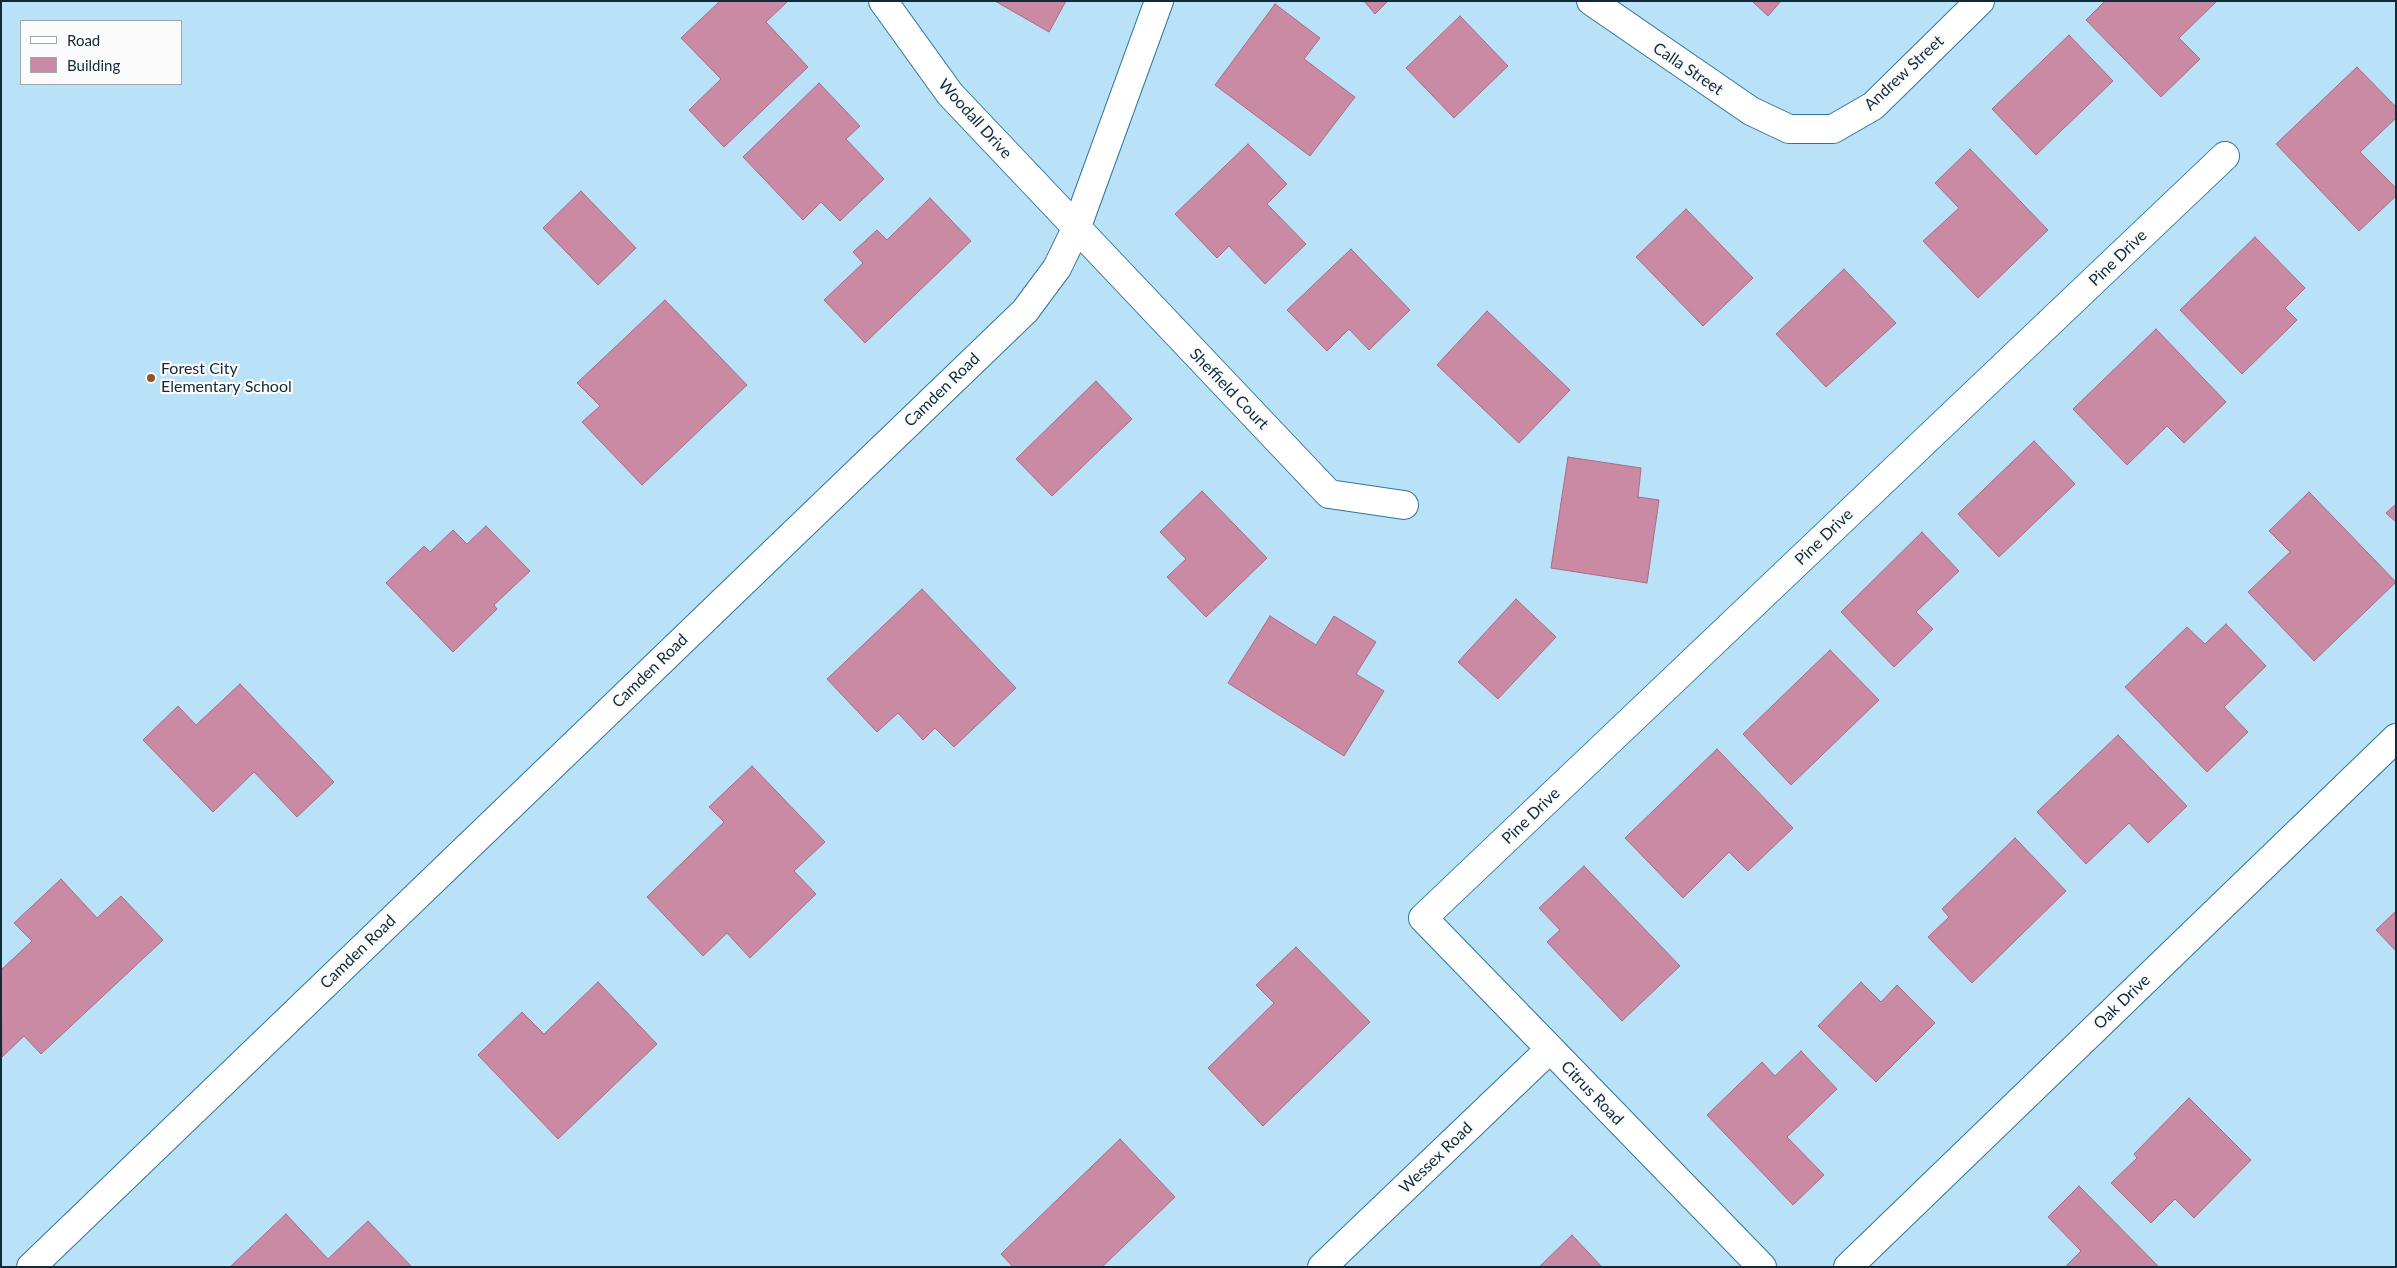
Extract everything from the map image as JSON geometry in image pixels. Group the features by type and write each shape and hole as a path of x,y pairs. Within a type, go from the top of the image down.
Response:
{"street":[{"name":"Woodall Drive","path":"883,1 950,94 1076,229"},
{"name":"Camden Road","path":"43,1263 1024,311 1057,268 1076,229 1159,1"},
{"name":"Calla Street","path":"1591,1 1743,106 1789,130"},
{"name":"Andrew Street","path":"1789,130 1833,129 1873,106 1980,1"},
{"name":"Pine Drive","path":"1424,918 2225,156"},
{"name":"Sheffield Court","path":"1076,229 1329,494 1404,504"},
{"name":"Oak Drive","path":"1848,1267 2396,738"},
{"name":"Citrus Road","path":"1424,918 1762,1267"},
{"name":"Wessex Road","path":"1322,1267 1550,1049"}],"building":[{"path":"720,1 788,1 766,22 808,67 724,147 689,110 721,79 681,38"},
{"path":"995,1 1066,1 1049,32"},
{"path":"1364,1 1388,1 1375,14"},
{"path":"1752,1 1781,1 1768,16"},
{"path":"2105,1 2217,1 2179,38 2200,59 2161,97 2086,20"},
{"path":"1275,4 1320,38 1304,59 1355,97 1310,156 1215,85"},
{"path":"1460,16 1508,66 1454,118 1406,68"},
{"path":"2069,35 2113,81 2036,155 1992,109"},
{"path":"2357,67 2396,107 2396,118 2360,152 2396,188 2396,196 2359,231 2276,144"},
{"path":"819,83 860,126 846,139 884,179 840,221 821,202 803,220 743,157"},
{"path":"1248,144 1287,184 1267,204 1306,244 1265,284 1229,246 1217,258 1175,214"},
{"path":"1970,149 2048,230 1978,298 1923,241 1959,208 1935,183"},
{"path":"581,191 636,248 598,285 543,228"},
{"path":"930,198 971,241 865,343 824,300 863,263 853,252 877,230 887,240"},
{"path":"1686,209 1753,278 1703,326 1636,257"},
{"path":"2255,237 2305,288 2285,308 2297,320 2242,374 2180,310"},
{"path":"1351,249 1410,310 1369,350 1349,329 1327,351 1287,310"},
{"path":"1844,269 1896,323 1826,387 1776,334"},
{"path":"665,300 747,385 642,485 582,422 600,406 577,383"},
{"path":"1487,311 1570,390 1519,443 1437,365"},
{"path":"2156,329 2226,402 2184,443 2167,426 2127,465 2073,409"},
{"path":"1096,381 1132,419 1052,496 1016,459"},
{"path":"2034,441 2075,484 1999,557 1958,514"},
{"path":"1568,457 1641,468 1638,497 1659,500 1647,583 1551,568"},
{"path":"1202,491 1267,558 1206,617 1167,577 1186,559 1160,532"},
{"path":"2309,492 2396,582 2314,661 2248,592 2290,552 2269,531"},
{"path":"2396,504 2396,522 2386,513"},
{"path":"486,526 530,571 494,605 497,609 453,652 386,583 424,546 430,552 453,530 467,544"},
{"path":"1922,532 1959,571 1916,612 1933,629 1894,667 1841,612"},
{"path":"922,589 1016,688 954,747 935,728 923,740 898,713 877,732 827,679"},
{"path":"1516,599 1556,637 1498,699 1458,662"},
{"path":"1270,616 1316,645 1334,616 1376,642 1356,674 1384,691 1344,756 1228,683"},
{"path":"2226,624 2266,666 2224,707 2248,732 2207,772 2125,687 2187,627 2205,644"},
{"path":"1830,650 1879,700 1791,785 1743,734"},
{"path":"240,684 334,782 297,817 254,772 213,812 143,740 178,706 196,725"},
{"path":"2118,735 2187,806 2148,843 2129,823 2086,864 2037,812"},
{"path":"1717,749 1793,828 1748,871 1729,852 1683,898 1625,838"},
{"path":"752,766 825,842 794,871 816,894 750,958 727,933 703,956 647,897 724,822 709,807"},
{"path":"2015,838 2066,891 1972,983 1928,937 1949,917 1942,909"},
{"path":"1584,866 1680,966 1622,1021 1547,942 1560,930 1539,908"},
{"path":"61,879 97,918 121,896 163,940 41,1054 24,1036 2,1057 1,970 32,941 14,923"},
{"path":"2396,911 2396,951 2376,930"},
{"path":"1296,947 1370,1022 1263,1126 1208,1068 1274,1003 1256,985"},
{"path":"598,982 657,1044 558,1139 478,1055 522,1012 544,1034"},
{"path":"1861,982 1881,1002 1897,985 1935,1023 1876,1082 1818,1026"},
{"path":"1801,1051 1837,1089 1787,1137 1824,1175 1793,1205 1707,1115 1762,1062 1775,1076"},
{"path":"2189,1098 2251,1160 2194,1218 2175,1199 2151,1223 2111,1183 2137,1158 2134,1154"},
{"path":"1120,1139 1175,1197 1102,1267 1013,1267 1001,1254"},
{"path":"2079,1186 2159,1267 2065,1267 2081,1251 2048,1217"},
{"path":"286,1214 328,1259 368,1221 412,1267 230,1267"},
{"path":"1572,1235 1602,1267 1539,1267"}],"place":[{"name":"Forest City Elementary School","path":"151,378"}]}
